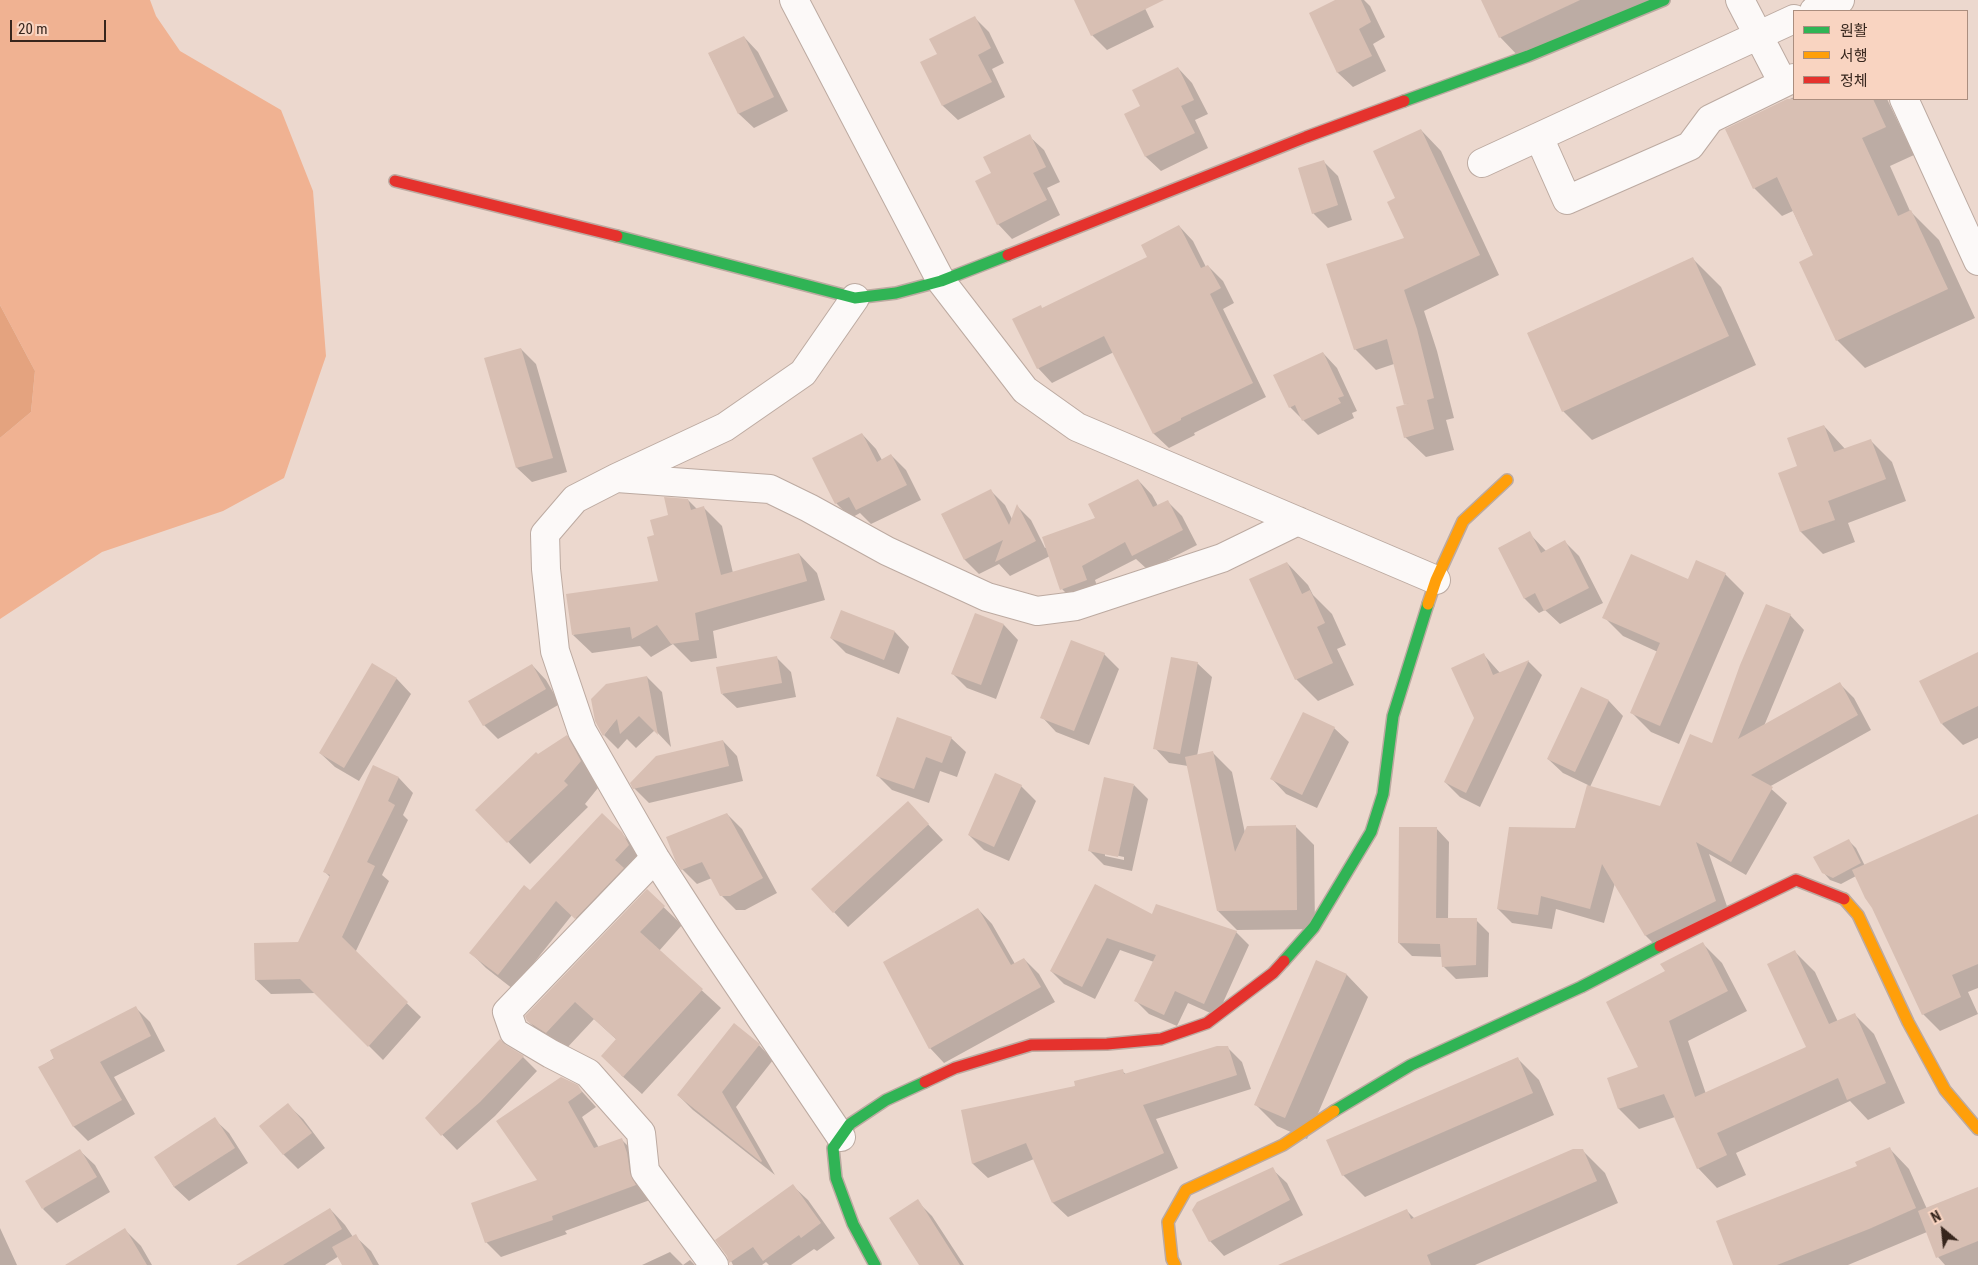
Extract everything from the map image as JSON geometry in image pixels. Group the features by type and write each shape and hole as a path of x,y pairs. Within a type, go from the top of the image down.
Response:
{"street":[{"path":"794,0 941,281 1025,390 1078,427 1436,580"},
{"path":"395,181 722,262 854,298 896,293 941,281 1306,137 1528,56 1664,0"},
{"path":"1539,137 1567,200 1690,146 1710,119 1789,81 1740,0"},
{"path":"1816,10 1840,0"},
{"path":"1482,163 1793,19"},
{"path":"1904,100 1978,261"},
{"path":"841,1138 655,858 582,731 556,651 546,569 545,534 575,499 725,427 803,373 854,298"},
{"path":"616,478 770,489 887,551 987,597 1037,611 1076,606 1222,558 1298,521"},
{"path":"875,1265 853,1224 836,1178 833,1148 850,1124 886,1100 956,1068 1031,1045 1107,1044 1162,1039 1207,1023 1273,974 1314,927 1371,832 1382,794 1393,716 1436,580 1463,521 1507,480"},
{"path":"655,858 507,1012 514,1032 588,1073 641,1132 645,1171 714,1265"},
{"path":"1175,1265 1172,1259 1168,1222 1186,1190 1283,1145 1346,1103 1411,1065 1581,987 1697,927 1796,880 1845,899 1858,915 1908,1022 1945,1090 1978,1129"}],"shaded area":[{"path":"0,0 150,0 156,16 180,51 281,110 313,191 326,356 284,478 223,511 102,552 0,619 0,438 31,412 35,371 0,305"},
{"path":"0,305 35,371 31,412 0,438"}],"building":[{"path":"1074,0 1164,0 1091,36"},
{"path":"1335,0 1361,0 1371,22 1359,29 1372,56 1337,73 1309,13"},
{"path":"1481,0 1580,0 1499,38"},
{"path":"975,16 991,48 978,55 992,82 942,106 920,62 937,54 929,39"},
{"path":"744,36 774,97 738,114 708,53"},
{"path":"1178,67 1194,100 1181,106 1195,133 1145,157 1124,114 1140,106 1132,90"},
{"path":"1787,99 1873,100 1886,127 1862,138 1898,216 1911,210 1948,289 1836,341 1799,262 1813,255 1777,177 1753,189 1725,129"},
{"path":"1421,129 1480,255 1404,290 1417,329 1434,398 1427,400 1434,429 1404,438 1396,407 1404,405 1387,339 1354,350 1326,264 1404,238 1387,202 1395,198 1373,151"},
{"path":"1030,134 1046,167 1033,173 1047,200 997,225 975,181 991,173 983,157"},
{"path":"1324,160 1338,205 1312,214 1298,168"},
{"path":"1179,225 1201,268 1208,265 1221,288 1210,294 1253,383 1181,418 1181,420 1153,434 1104,336 1037,369 1012,319 1041,305 1042,308 1147,257 1141,245"},
{"path":"1693,257 1729,336 1562,412 1527,333"},
{"path":"521,348 553,458 516,468 484,358"},
{"path":"1323,352 1344,396 1338,398 1341,403 1302,421 1295,405 1289,408 1273,375"},
{"path":"1824,425 1834,452 1871,439 1886,479 1828,501 1835,520 1800,532 1778,473 1797,466 1787,438"},
{"path":"862,433 877,462 891,454 907,485 856,510 849,497 835,504 812,458"},
{"path":"1138,479 1153,507 1168,500 1183,530 1132,556 1125,542 1082,566 1087,580 1060,590 1042,537 1095,518 1088,504"},
{"path":"991,489 1009,525 1017,504 1036,541 995,562 1003,540 964,560 941,514"},
{"path":"664,497 688,499 691,510 704,506 721,575 799,553 807,581 695,613 699,640 671,644 657,625 632,639 630,627 572,635 566,594 658,581 647,537 654,535 650,520 668,515"},
{"path":"1530,531 1541,553 1565,540 1589,588 1544,611 1535,593 1524,599 1498,548"},
{"path":"1631,554 1688,579 1696,560 1726,573 1660,726 1630,713 1660,643 1602,618"},
{"path":"1287,562 1302,594 1310,590 1325,623 1317,627 1333,663 1295,680 1249,579"},
{"path":"1766,604 1791,614 1738,739 1840,682 1858,715 1751,775 1773,787 1731,862 1696,842 1716,901 1645,936 1602,864 1590,909 1541,896 1538,915 1497,909 1509,827 1575,828 1587,785 1660,806 1690,734 1712,743 1740,665"},
{"path":"841,610 895,631 884,660 830,638"},
{"path":"975,613 1004,624 981,685 951,674"},
{"path":"1071,640 1105,653 1074,731 1040,718"},
{"path":"1978,652 1978,706 1941,724 1919,681"},
{"path":"1484,653 1493,675 1529,660 1466,793 1444,782 1474,718 1451,668"},
{"path":"777,656 782,683 721,694 716,667"},
{"path":"1171,657 1198,662 1180,754 1153,749"},
{"path":"372,663 397,678 344,768 319,753"},
{"path":"532,664 546,689 483,726 468,701"},
{"path":"647,676 658,735 639,716 620,734 617,719 603,736 595,721 591,699 606,684"},
{"path":"1581,687 1609,700 1575,772 1547,759"},
{"path":"1303,712 1335,727 1302,795 1270,779"},
{"path":"897,717 952,737 942,763 926,757 914,789 876,776"},
{"path":"567,735 581,761 564,781 568,785 507,843 475,810 536,752 538,754"},
{"path":"723,740 729,766 633,789 630,783 656,756"},
{"path":"1213,751 1235,852 1247,826 1296,825 1297,910 1217,911 1185,757"},
{"path":"373,765 399,777 388,801 395,805 367,862 375,866 342,937 408,1002 368,1047 300,979 255,980 254,943 298,942 330,875 323,872"},
{"path":"995,773 1022,785 994,847 968,835"},
{"path":"1104,777 1134,784 1118,857 1088,851"},
{"path":"908,801 929,824 833,913 811,889"},
{"path":"602,813 622,832 629,845 615,860 624,868 575,919 556,901 498,975 469,953 524,885 530,890"},
{"path":"727,813 763,878 730,896 720,896 702,862 681,870 666,837"},
{"path":"1978,814 1978,964 1952,975 1961,997 1922,1015 1852,870"},
{"path":"1399,827 1437,827 1436,918 1477,918 1476,965 1442,967 1440,944 1398,943"},
{"path":"1849,839 1861,863 1833,878 1822,873 1813,857"},
{"path":"1095,884 1152,914 1156,904 1237,931 1204,1004 1175,991 1164,1015 1134,1001 1156,955 1107,938 1082,987 1050,971"},
{"path":"647,889 665,906 640,932 703,989 623,1077 601,1056 616,1039 575,1002 546,1033 527,1021 525,1016"},
{"path":"978,908 1011,965 1024,958 1041,987 929,1049 883,962"},
{"path":"1703,942 1728,991 1669,1021 1695,1097 1806,1047 1767,964 1795,950 1829,1024 1855,1013 1886,1083 1847,1100 1838,1078 1717,1133 1727,1155 1697,1169 1664,1094 1618,1109 1607,1078 1638,1067 1606,1002 1665,971 1660,964"},
{"path":"1316,960 1347,974 1285,1118 1254,1105"},
{"path":"136,1006 151,1036 100,1062 122,1100 73,1127 38,1067 54,1059 50,1050"},
{"path":"734,1023 760,1044 722,1092 761,1162 677,1095"},
{"path":"500,1039 524,1056 480,1102 441,1136 425,1118"},
{"path":"1217,1046 1228,1046 1237,1075 1143,1105 1164,1153 1052,1203 1026,1143 972,1164 961,1110 1075,1086 1074,1081 1123,1069 1124,1074"},
{"path":"1518,1057 1533,1093 1342,1176 1326,1140"},
{"path":"561,1077 578,1085 582,1092 568,1102 594,1148 622,1138 627,1153 630,1173 636,1185 552,1216 553,1220 485,1243 471,1203 537,1180 496,1121"},
{"path":"288,1103 312,1133 283,1155 259,1126"},
{"path":"215,1117 235,1148 174,1187 154,1157"},
{"path":"1890,1147 1916,1208 1869,1229 1777,1265 1733,1265 1716,1221 1857,1166 1855,1162"},
{"path":"80,1149 97,1177 42,1209 25,1181"},
{"path":"1573,1149 1583,1149 1597,1181 1427,1255 1431,1265 1278,1265 1407,1209 1411,1219"},
{"path":"1273,1167 1290,1200 1209,1242 1192,1210 1197,1202"},
{"path":"793,1184 821,1223 801,1238 799,1235 763,1261 753,1247 729,1263 727,1256 715,1240"},
{"path":"1978,1187 1978,1241 1936,1258 1918,1211"},
{"path":"918,1199 960,1265 919,1265 889,1218"},
{"path":"330,1208 342,1229 283,1265 236,1265"},
{"path":"125,1228 147,1265 65,1265"},
{"path":"356,1234 373,1265 342,1265 332,1247"}],"traffic: fast":[{"path":"1404,101 1528,56 1664,0"},
{"path":"617,236 855,298 896,293 941,281 1008,255"},
{"path":"1284,961 1314,927 1371,832 1383,794 1393,716 1428,604"},
{"path":"1334,1111 1411,1065 1581,987 1660,946"},
{"path":"875,1265 853,1224 836,1178 833,1148 850,1124 886,1100 925,1082"}],"traffic: slow":[{"path":"1428,604 1436,580 1463,521 1507,480"},
{"path":"1844,899 1858,915 1908,1022 1945,1090 1978,1129"},
{"path":"1175,1265 1172,1259 1168,1222 1186,1190 1283,1145 1334,1111"}],"traffic: jam":[{"path":"1008,255 1306,137 1404,101"},
{"path":"395,181 617,236"},
{"path":"1660,946 1796,880 1844,899"},
{"path":"925,1082 955,1068 1031,1045 1107,1044 1161,1039 1207,1023 1273,973 1284,961"}]}
